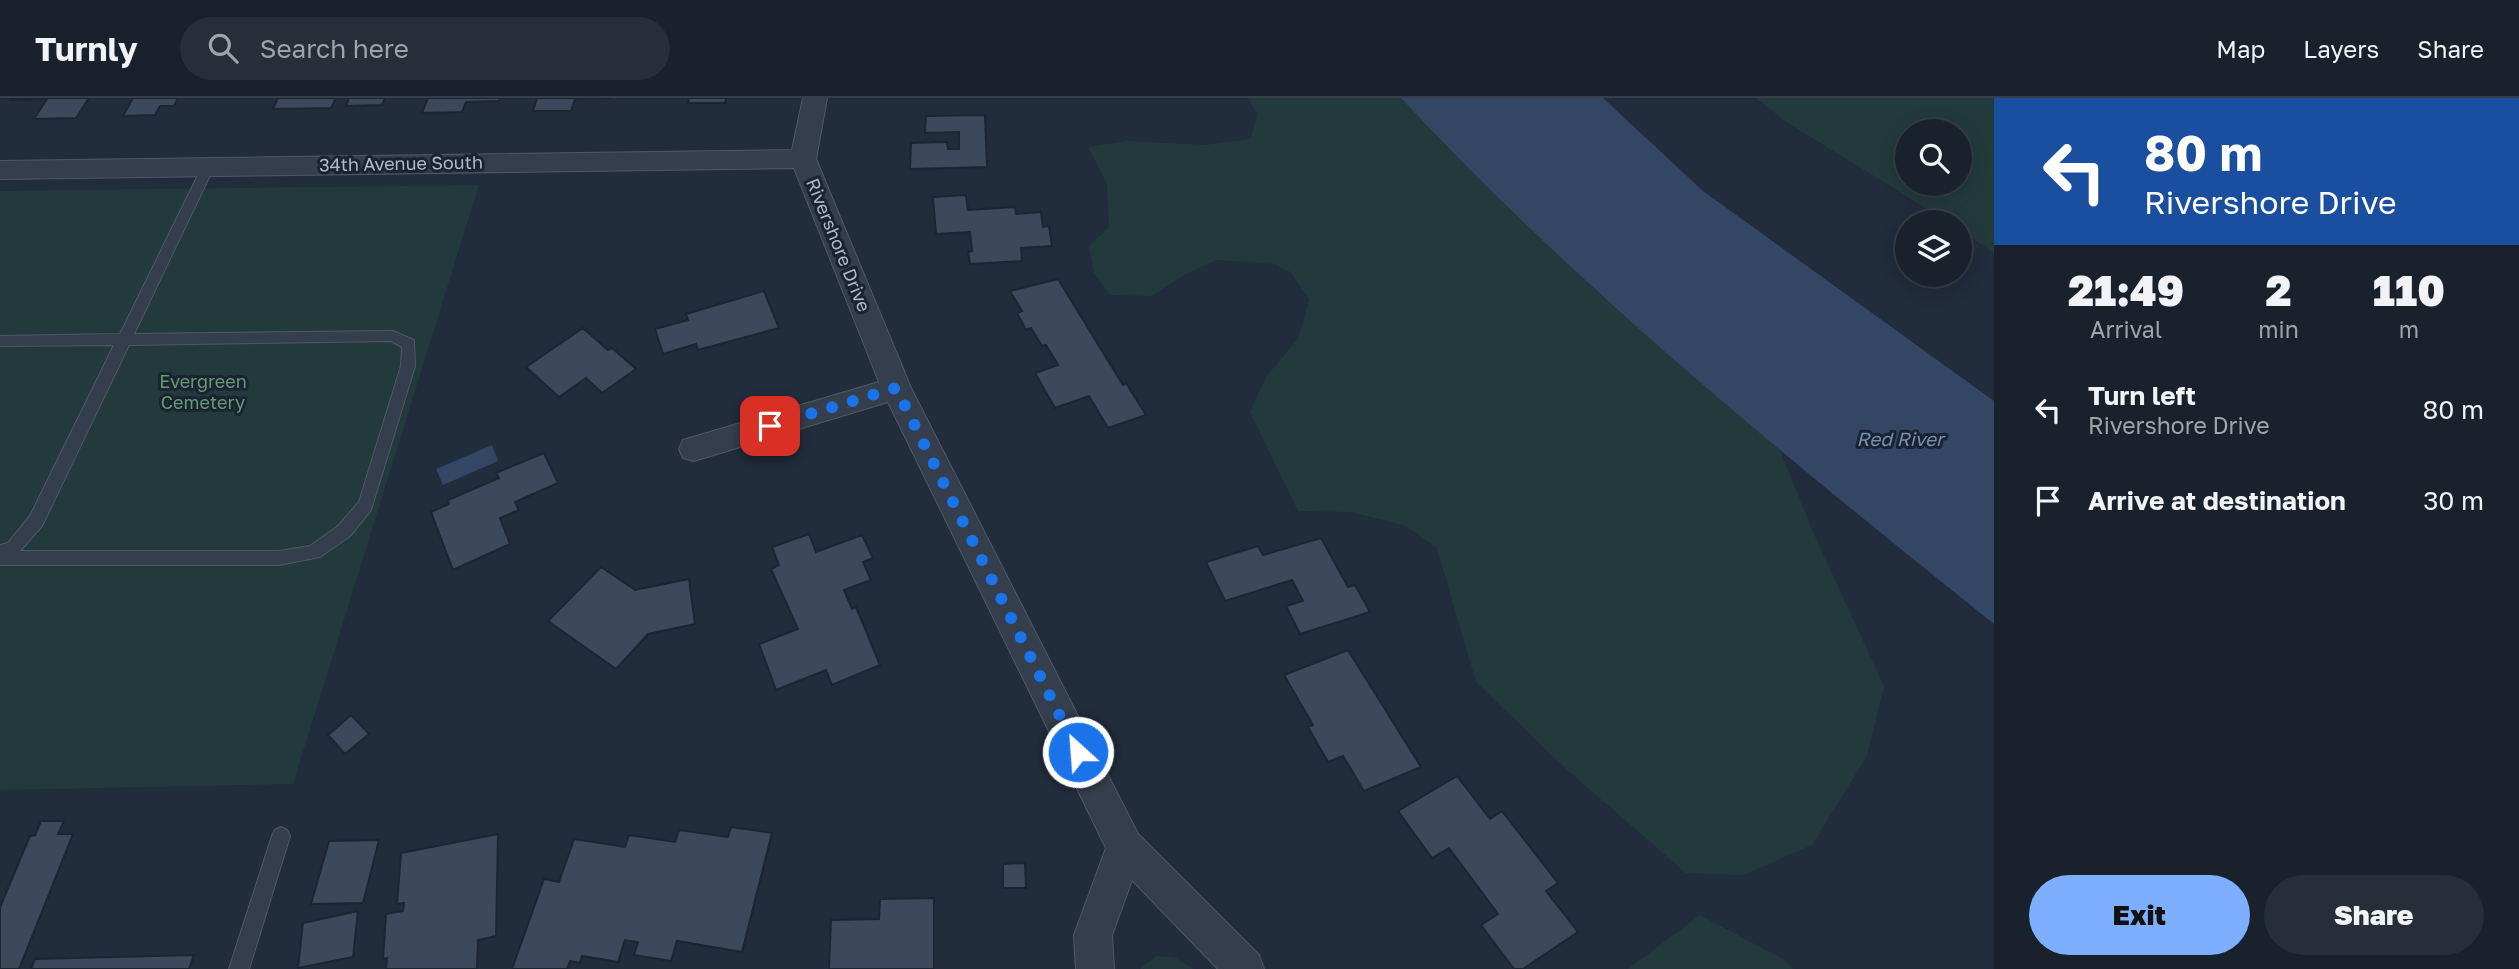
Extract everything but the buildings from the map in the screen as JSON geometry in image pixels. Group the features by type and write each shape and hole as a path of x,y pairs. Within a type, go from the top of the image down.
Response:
{"street":[{"name":"Rivershore Drive","path":"815,98 803,159 896,388 1125,847 1245,969"},
{"name":"34th Avenue South","path":"0,170 803,159"},
{"path":"694,449 896,388"},
{"path":"1095,969 1093,935 1125,847"}],"lane":[{"path":"0,552 13,548 36,521 208,167"},
{"path":"0,341 393,336 409,344 408,366 366,505 344,531 314,552 279,558 0,558"},
{"path":"239,969 281,836"}],"green space":[{"path":"1248,98 1401,98 1594,289 1780,450 1813,532 1884,686 1867,756 1812,845 1743,875 1686,873 1565,768 1476,682 1437,548 1406,526 1351,512 1298,511 1250,412 1266,377 1299,337 1309,299 1290,272 1275,264 1217,260 1188,273 1151,296 1110,295 1094,273 1089,246 1109,227 1107,184 1088,147 1127,141 1205,145 1251,139 1257,114"},
{"path":"1756,98 1994,98 1994,253 1972,238 1972,210 1929,210 1906,196 1972,196 1972,119 1895,119 1895,189 1785,121"},
{"name":"Evergreen Cemetery","path":"479,185 293,784 0,790 0,191"},
{"path":"1700,915 1783,959 1793,969 1628,969"},
{"path":"1156,956 1174,957 1193,969 1140,969"}],"water":[{"name":"Red River","path":"1401,98 1603,98 1703,191 1994,401 1994,624 1763,436 1613,306 1470,169"},
{"path":"492,445 498,461 443,485 436,469"}],"route":[{"path":"770,426 896,388 1078,752"}]}
